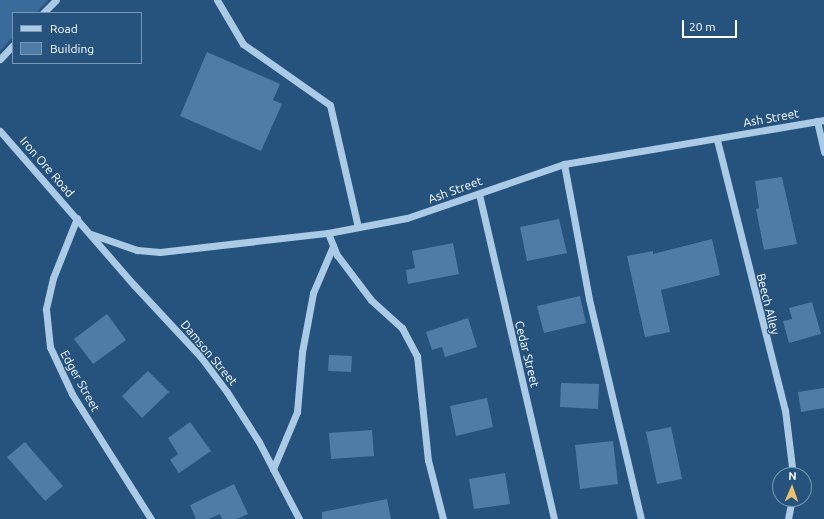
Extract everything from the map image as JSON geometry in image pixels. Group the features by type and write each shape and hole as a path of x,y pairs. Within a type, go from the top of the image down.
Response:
{"street":[{"path":"44,12 56,0"},
{"path":"217,0 243,44 330,105 358,228"},
{"path":"0,59 12,46"},
{"path":"820,121 824,152"},
{"name":"Ash Street","path":"91,234 137,250 160,252 328,233 407,218 564,164 717,140 820,121"},
{"name":"Iron Ore Road","path":"0,131 77,218"},
{"name":"Beech Alley","path":"717,140 785,410 792,467"},
{"path":"564,164 589,299 641,519"},
{"name":"Cedar Street","path":"479,194 554,519"},
{"name":"Damson Street","path":"77,218 200,356 227,392 273,469 299,519"},
{"name":"Edger Street","path":"77,218 53,278 46,309 50,347 72,394 151,519"},
{"path":"328,233 337,255 372,300 402,328 417,356 428,460 443,519"},
{"path":"273,469 297,412 302,352 313,293 333,246"},
{"path":"788,519 790,507"}],"shaded area":[{"path":"0,0 48,0 37,12 12,12 12,38 0,51"}],"building":[{"path":"207,52 280,84 273,100 282,104 261,151 180,116"},
{"path":"782,177 797,244 764,250 756,209 759,208 755,181"},
{"path":"559,219 567,253 527,261 520,227"},
{"path":"712,239 720,275 661,290 670,332 645,337 627,256 653,251 653,254"},
{"path":"453,243 459,274 408,284 406,270 415,268 412,251"},
{"path":"580,296 586,323 544,333 537,306"},
{"path":"812,302 821,334 789,343 783,321 792,319 789,308"},
{"path":"107,314 126,340 93,364 74,339"},
{"path":"468,318 477,347 445,357 442,347 432,350 426,332"},
{"path":"329,355 352,356 351,372 328,371"},
{"path":"148,371 169,392 142,418 122,396"},
{"path":"561,383 599,384 598,409 560,407"},
{"path":"824,388 824,408 801,412 798,392"},
{"path":"487,398 493,427 456,436 450,406"},
{"path":"190,422 211,451 179,473 170,460 178,454 168,438"},
{"path":"671,427 682,479 657,484 646,432"},
{"path":"372,430 374,456 331,459 329,433"},
{"path":"613,441 618,484 580,489 575,445"},
{"path":"25,442 63,486 45,501 7,457"},
{"path":"505,473 510,504 474,509 469,479"},
{"path":"234,484 248,514 237,519 222,519 220,514 209,519 196,519 190,505"},
{"path":"387,499 391,519 322,519 322,512"}]}
